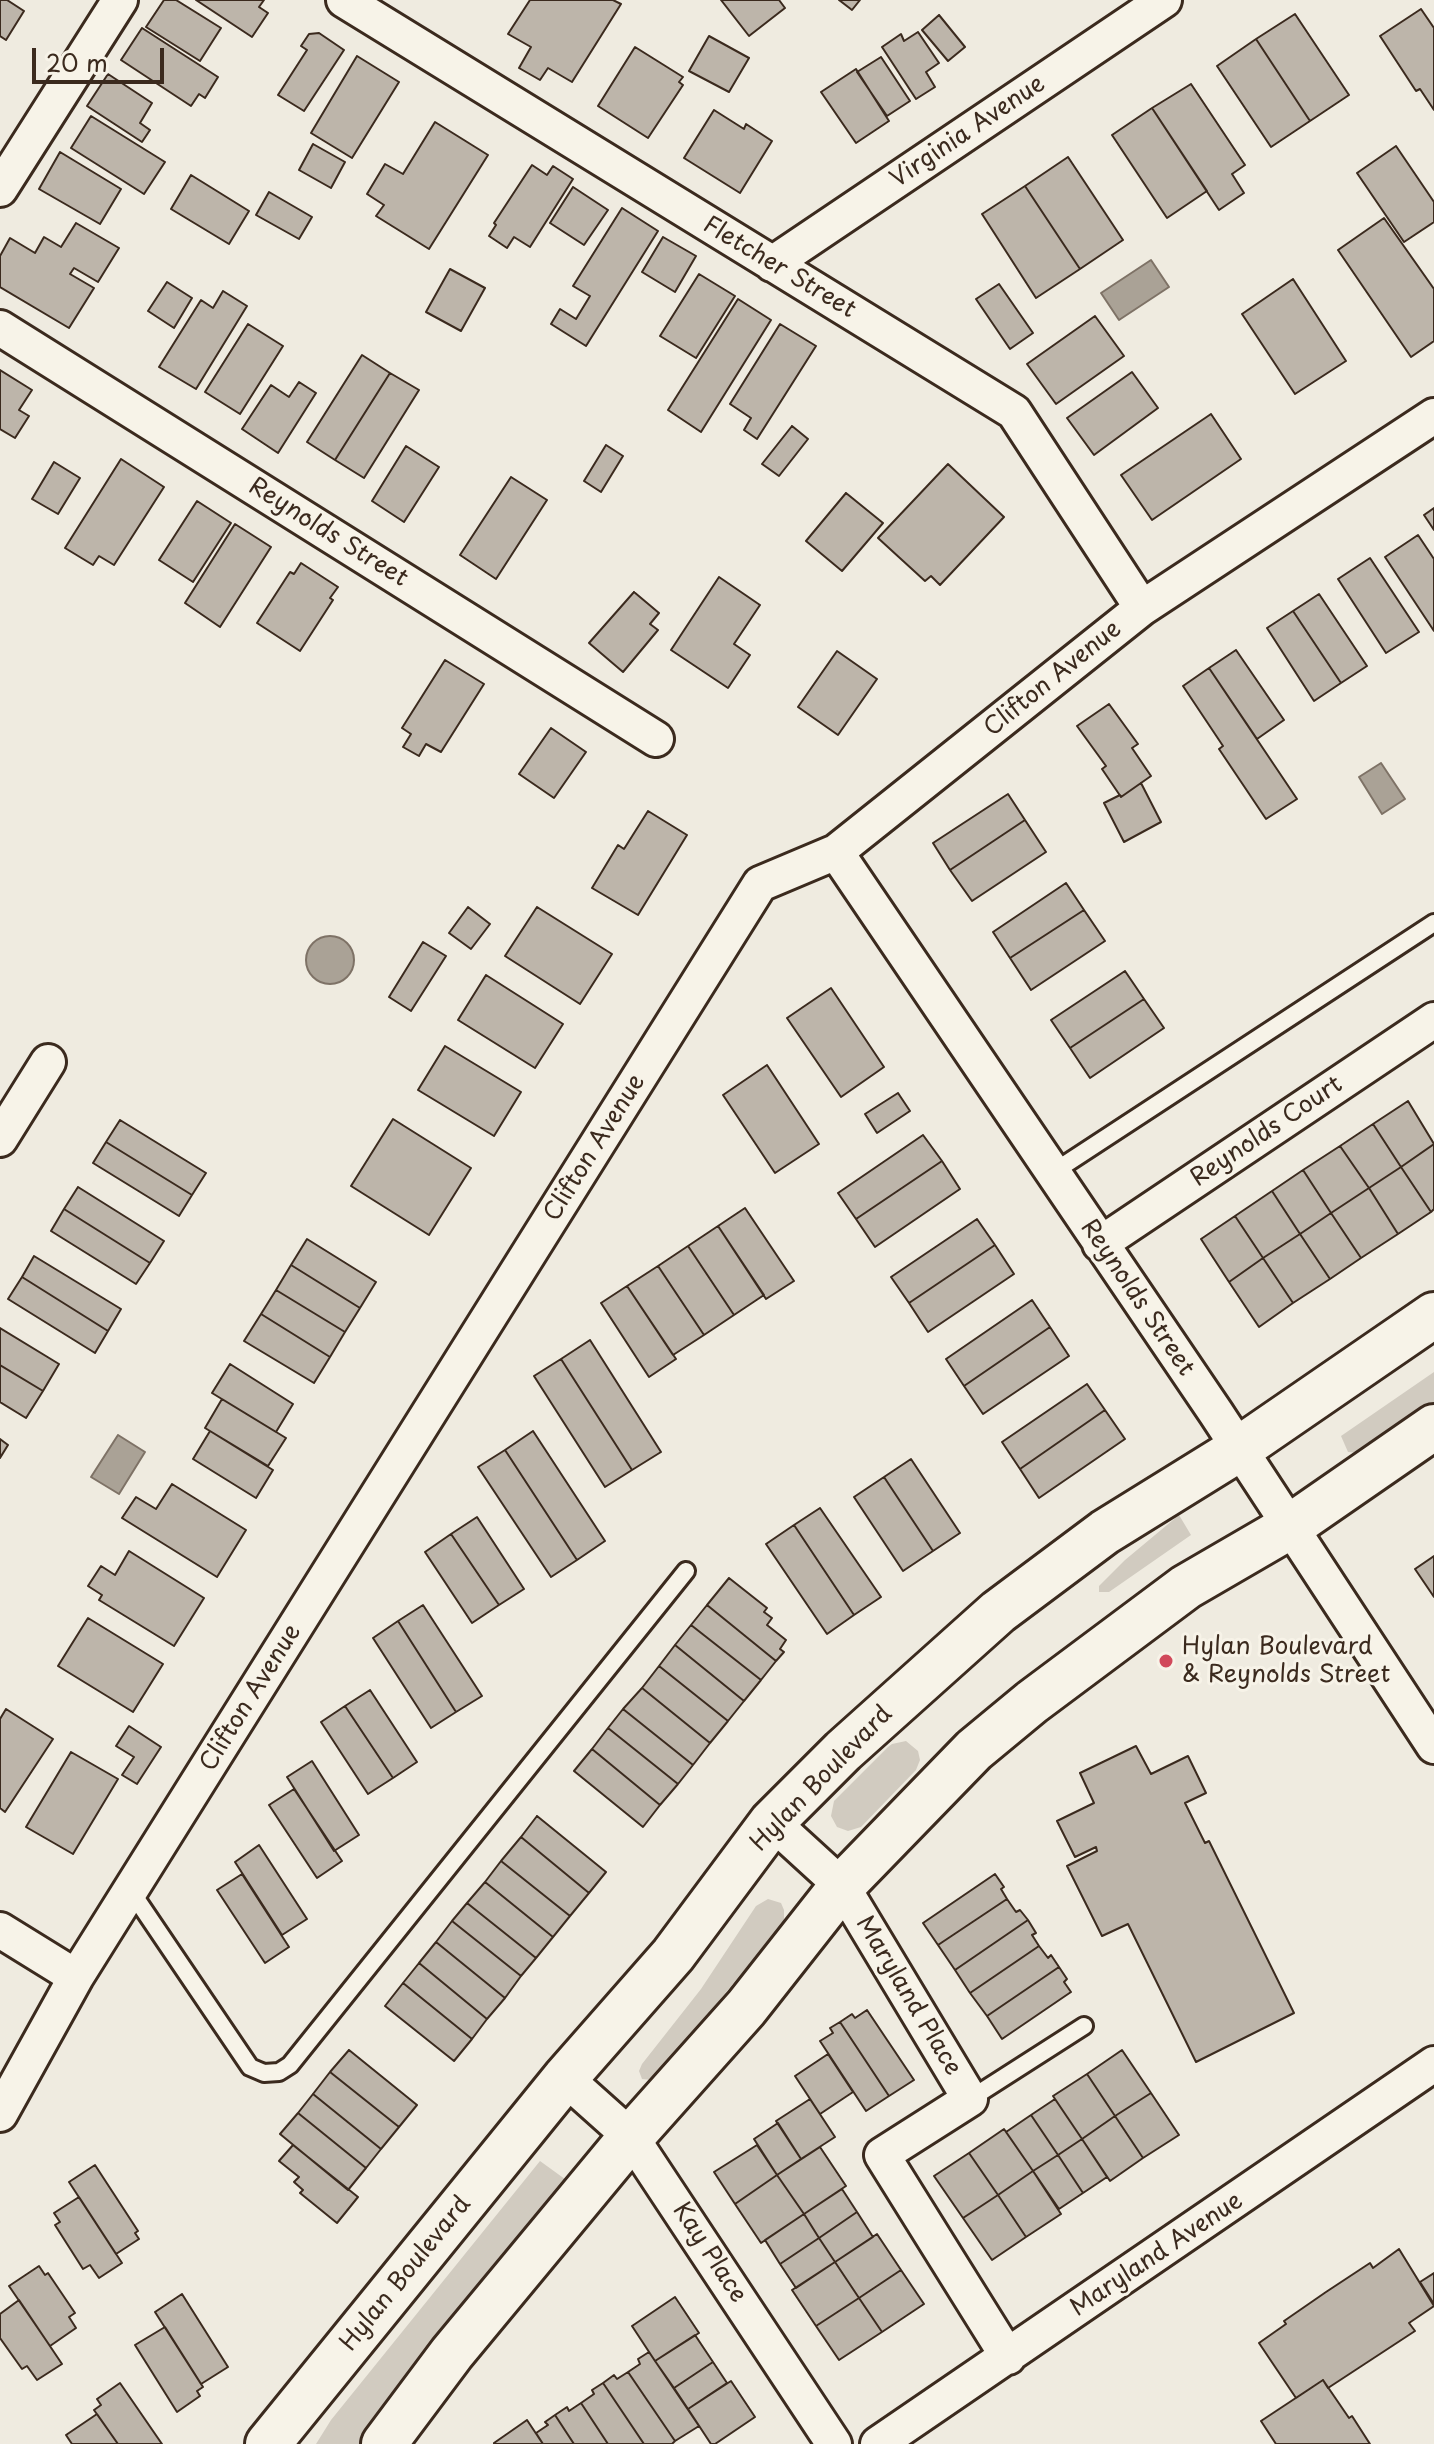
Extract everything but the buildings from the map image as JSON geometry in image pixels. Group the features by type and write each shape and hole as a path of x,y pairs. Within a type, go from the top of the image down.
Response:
{"main road":[{"name":"Hylan Boulevard","path":"268,2444 565,2078 673,1955 772,1822 843,1751 998,1612 1105,1532 1239,1449 1434,1315"},
{"path":"384,2444 452,2353 631,2137 746,2008 842,1886 974,1750 1032,1702 1186,1587 1291,1526 1434,1427"}],"street":[{"path":"0,189 120,0"},
{"name":"Fletcher Street","path":"344,0 1014,412 1142,608"},
{"name":"Virginia Avenue","path":"772,264 1164,0"},
{"name":"Reynolds Street","path":"0,328 656,739"},
{"name":"Clifton Avenue","path":"0,2114 76,1977 760,884 836,852 1142,608 1434,416"},
{"name":"Reynolds Street","path":"836,852 1291,1526 1434,1746"},
{"name":"Reynolds Court","path":"1100,1244 1434,1020"},
{"path":"0,1139 48,1062"},
{"name":"Maryland Place","path":"772,1822 842,1886 970,2099 882,2155 1008,2357"},
{"path":"0,1930 76,1977"},
{"name":"Maryland Avenue","path":"878,2444 1434,2064"},
{"name":"Kay Place","path":"565,2078 631,2137 834,2444"}],"lane":[{"path":"1052,1173 1434,923"},
{"path":"131,1891 250,2067 264,2073 279,2072 290,2065 686,1571"},
{"path":"970,2099 1084,2026"}],"shaded area":[{"path":"1151,260 1169,287 1119,320 1101,293"},
{"path":"1381,763 1405,799 1382,814 1359,777"},
{"path":"330,936 347,943 354,960 347,977 330,984 313,977 306,960 313,943"},
{"path":"1434,1372 1434,1402 1358,1453 1348,1452 1341,1436"},
{"path":"118,1435 145,1452 119,1494 91,1477"},
{"path":"1179,1515 1191,1535 1109,1592 1099,1592 1099,1586 1125,1560"},
{"path":"906,1741 918,1751 920,1760 916,1770 861,1827 848,1831 837,1827 831,1816 834,1801 888,1747"},
{"path":"768,1899 781,1903 784,1921 657,2077 642,2079 639,2071 642,2064 701,1989 756,1906"},
{"path":"540,2161 569,2182 565,2190 359,2444 316,2444 331,2420"}],"place":[{"name":"Hylan Boulevard & Reynolds Street","path":"1166,1661"}]}
